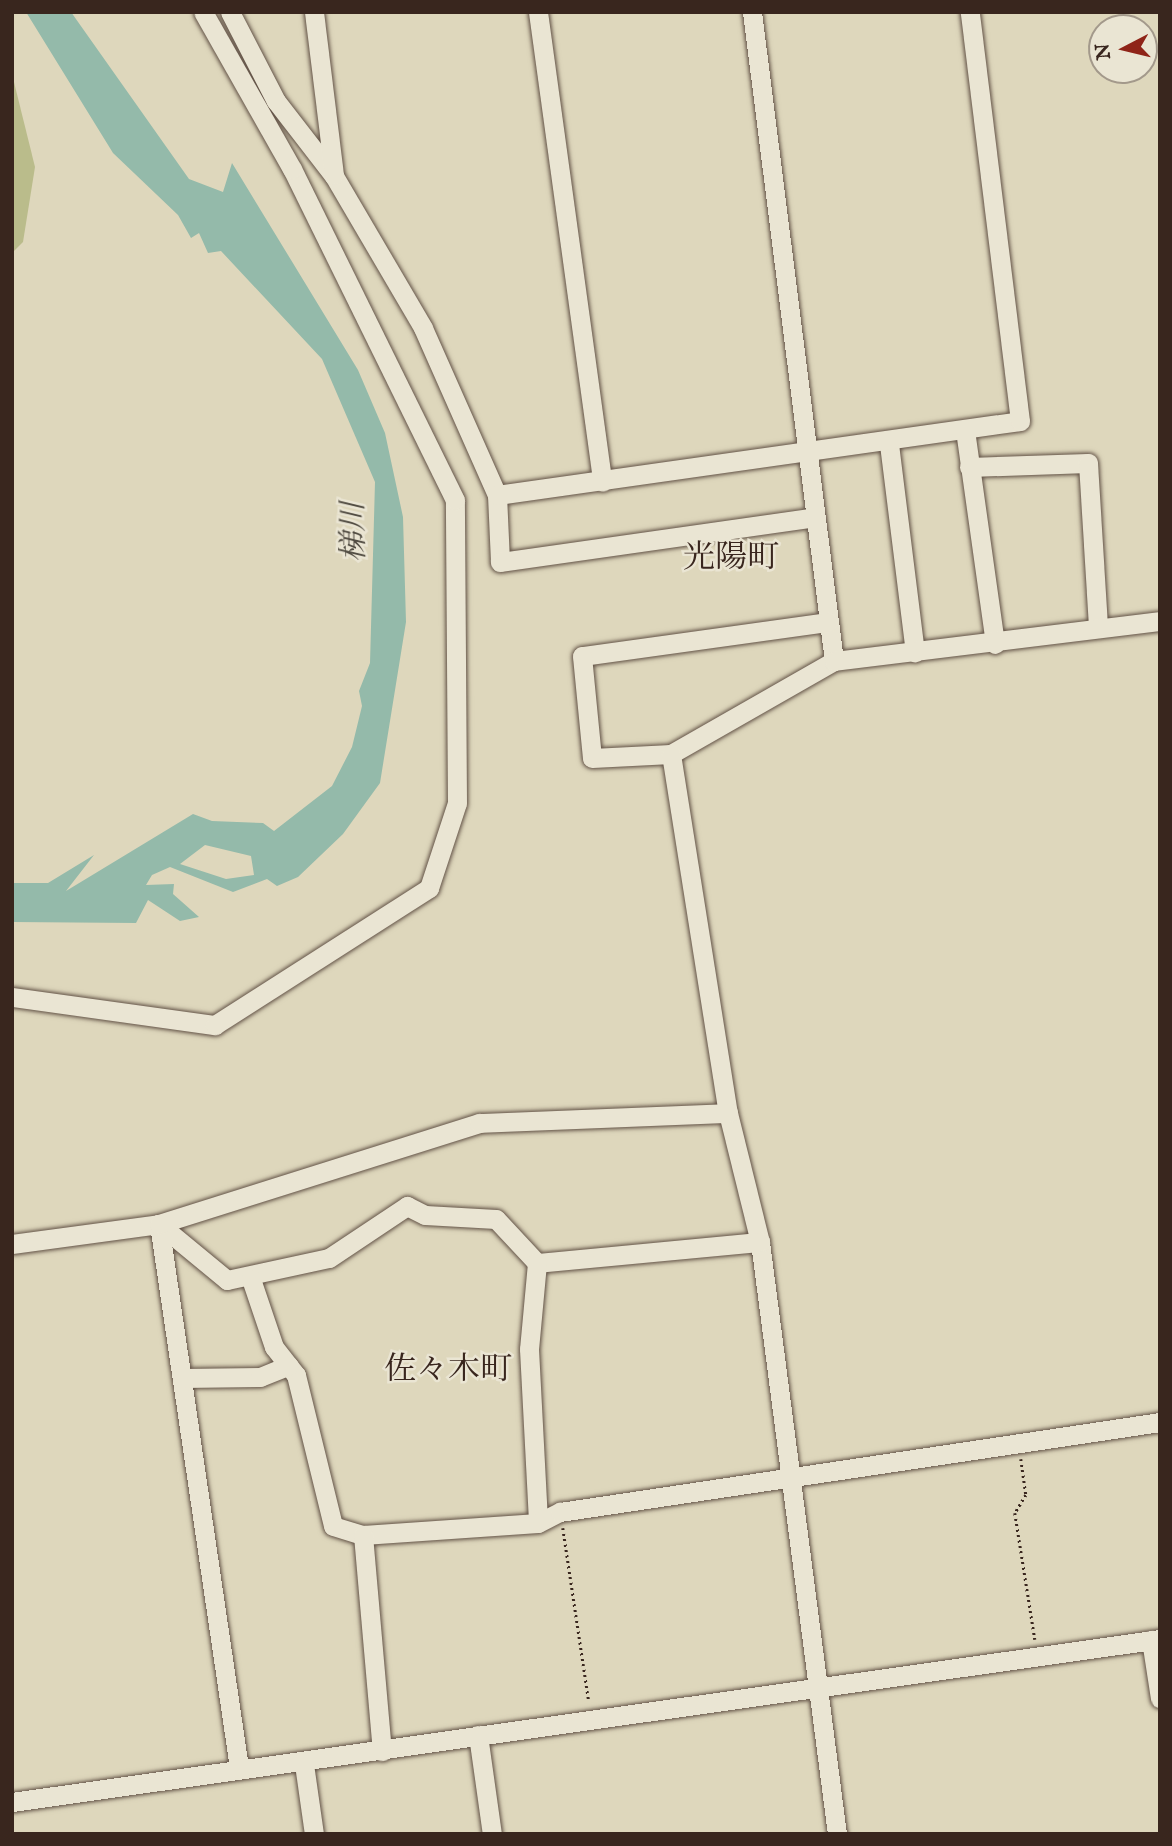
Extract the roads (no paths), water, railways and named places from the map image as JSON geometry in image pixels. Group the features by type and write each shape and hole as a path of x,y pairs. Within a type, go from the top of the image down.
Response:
{"street":[{"path":"12,997 215,1025 429,888 457,803 455,500 292,169 204,12"},
{"path":"230,12 276,102 334,176 422,328 497,495 500,562 815,517"},
{"path":"314,12 334,176"},
{"path":"538,12 602,482"},
{"path":"752,12 834,662"},
{"path":"497,495 889,444 1020,421 970,12"},
{"path":"965,430 995,644"},
{"path":"889,444 915,652"},
{"path":"969,467 1088,463 1098,627"},
{"path":"828,622 582,656 592,758 671,754 834,662 995,644 1098,627 1160,621"},
{"path":"671,754 728,1113 760,1242 792,1475 814,1689 837,1834"},
{"path":"12,1244 159,1224 479,1123 728,1113"},
{"path":"159,1224 220,1278 251,1279 329,1258 407,1206 425,1215 496,1219 537,1263 529,1349 538,1523"},
{"path":"159,1224 239,1768"},
{"path":"537,1263 760,1242"},
{"path":"251,1279 274,1347 289,1365 333,1526 363,1535 538,1523 560,1512 1018,1439 1160,1422"},
{"path":"181,1378 260,1377 289,1365"},
{"path":"363,1535 382,1751"},
{"path":"12,1802 239,1768 304,1764 478,1735 814,1689 1037,1653 1155,1639 1160,1698"},
{"path":"478,1735 492,1834"},
{"path":"304,1764 314,1834"}],"district":[{"name":"光陽町","path":"731,559"},
{"name":"佐々木町","path":"448,1371"}],"water label":[{"name":"梯川","path":"355,532"}]}
